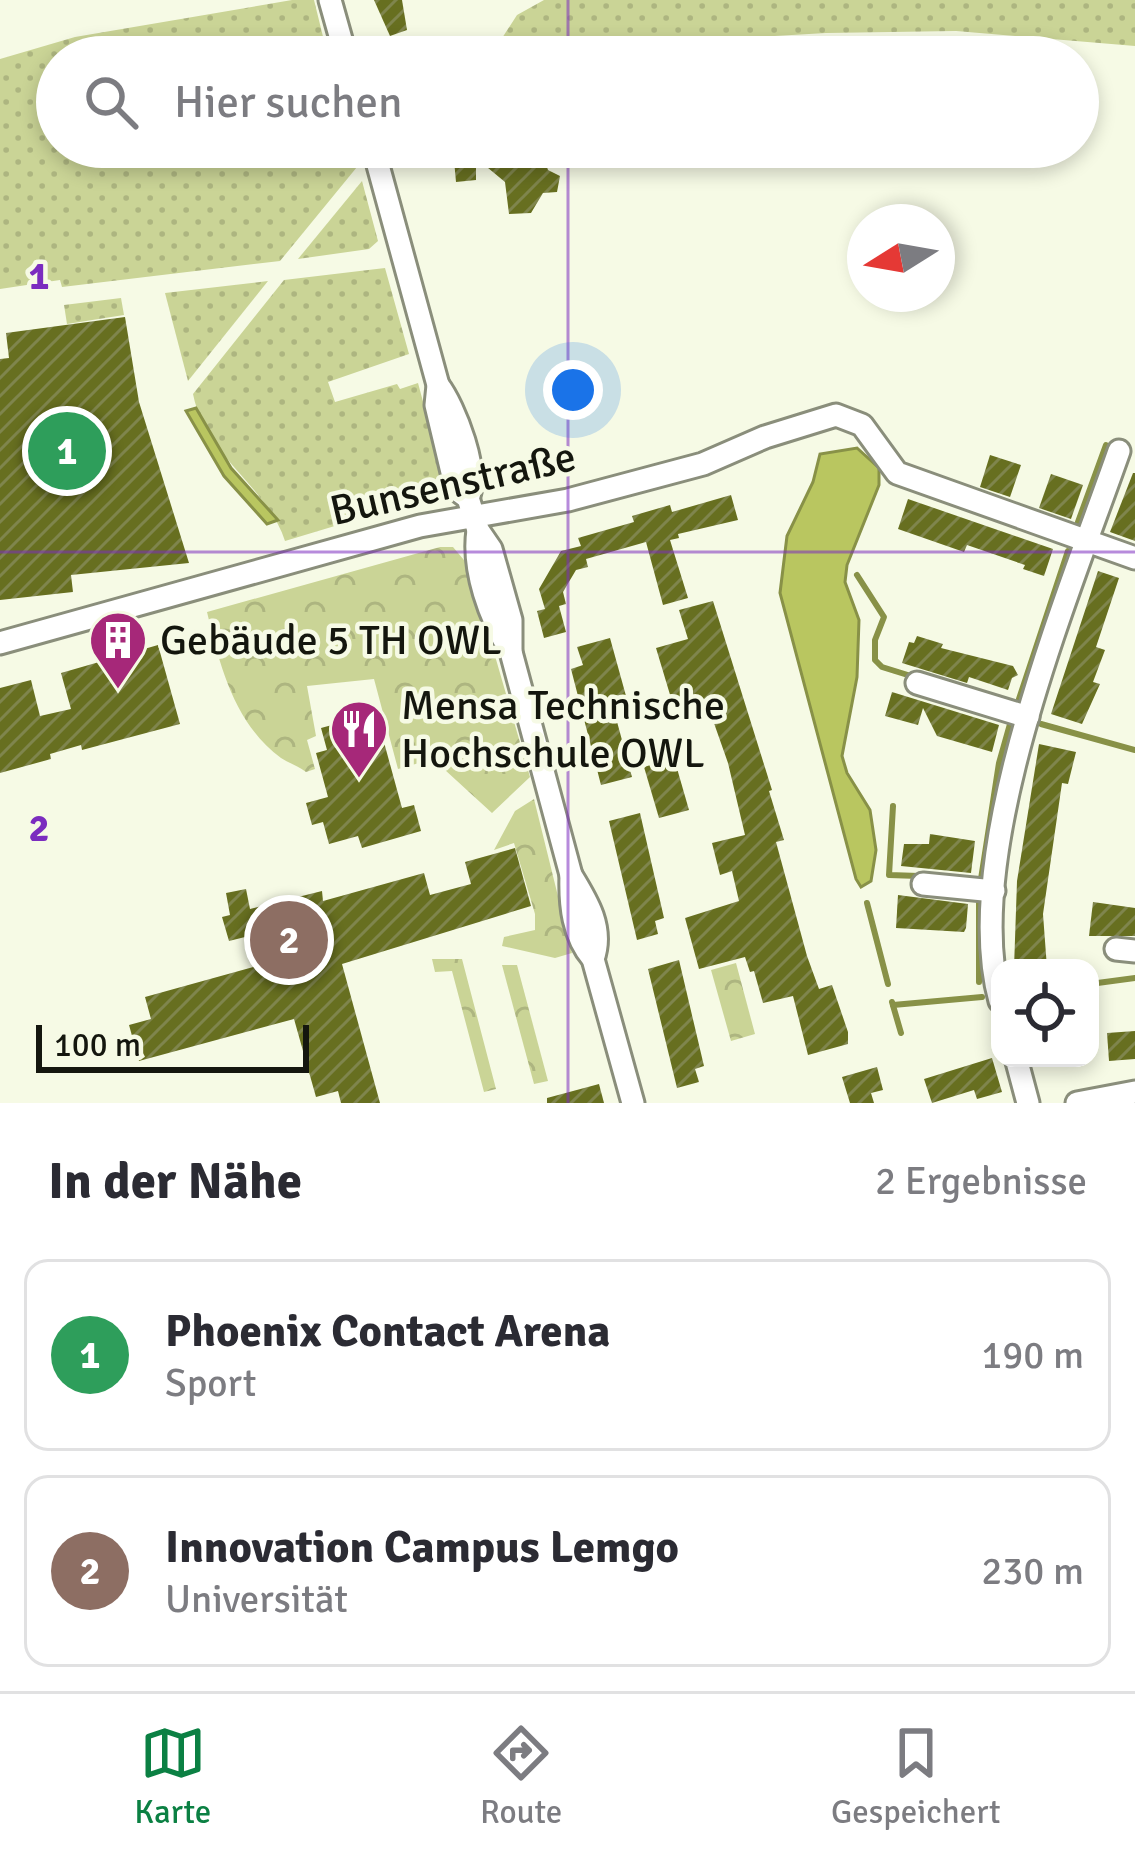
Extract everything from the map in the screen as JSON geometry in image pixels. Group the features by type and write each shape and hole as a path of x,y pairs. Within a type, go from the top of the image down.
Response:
{"street":[{"path":"330,0 340,36"},
{"path":"379,168 438,385 436,405 456,489 473,516 478,566 496,628 511,652 571,874 570,904 582,946 593,959 633,1103"},
{"name":"Bunsenstraße","path":"0,643 420,526 568,500 703,464 765,437 836,415 862,425 896,473 1088,542"},
{"path":"994,959 994,891 1028,717 1119,452"},
{"path":"1088,542 1135,558"},
{"path":"917,683 1028,717"},
{"path":"923,884 994,891"},
{"path":"1018,1067 1028,1103"},
{"path":"1077,1103 1135,1093"}],"green space":[{"path":"314,0 323,36 81,36"},
{"path":"544,0 1135,0 1135,46 1099,43 1099,36 956,31 503,36 517,15"},
{"path":"36,48 36,168 356,168 280,261 62,287 60,280 0,289 0,59"},
{"path":"362,181 378,241 369,249 298,259"},
{"path":"385,268 409,354 328,382 335,402 397,384 400,389 418,383 446,487 441,494 285,541 265,504 210,436 193,394 284,280"},
{"path":"268,281 188,381 165,293"},
{"path":"121,298 124,315 67,324 64,305"},
{"path":"453,547 469,566 530,777 492,813 433,759 398,769 374,679 307,686 316,736 307,740 315,769 306,772 281,758 240,711 207,612"},
{"path":"534,799 572,953 555,958 502,946 504,937 535,930 535,914 514,843 494,850 515,811"},
{"path":"432,959 462,959 496,1089 484,1092 452,971 435,972"},
{"path":"736,963 755,1034 731,1041 711,970"},
{"path":"502,965 517,965 548,1081 534,1084"}],"shaded area":[{"path":"196,408 231,468 278,520 267,524 224,476 186,411"},
{"path":"857,448 879,468 879,485 847,565 845,582 859,620 857,677 842,756 870,810 876,850 871,881 861,887 780,593 787,536 813,482 820,454"}],"building":[{"path":"374,0 402,0 407,30 390,36"},
{"path":"455,168 476,168 476,180 456,182"},
{"path":"488,168 547,168 560,176 557,192 543,193 531,213 509,214 505,182"},
{"path":"125,317 139,402 189,563 71,575 73,592 0,600 0,359 9,358 6,333"},
{"path":"990,455 1021,465 1010,497 980,487"},
{"path":"1135,473 1135,541 1110,532"},
{"path":"1051,474 1083,485 1071,519 1039,508"},
{"path":"731,495 738,520 670,540 688,598 663,605 646,542 586,559 588,567 576,570 563,592 566,604 559,606 566,632 544,638 537,611 545,609 539,589 561,551 581,546 578,538 634,522 632,516 670,505 672,512"},
{"path":"908,499 1053,549 1044,576 967,545 964,552 898,529"},
{"path":"1098,571 1119,578 1096,647 1105,650 1093,682 1100,684 1082,724 1051,714"},
{"path":"713,601 772,790 784,840 776,842 807,956 819,989 832,985 848,1032 848,1044 808,1055 793,996 763,1003 745,957 699,969 685,918 739,901 732,871 720,875 712,843 745,835 709,709 677,718 656,648 688,639 679,610"},
{"path":"917,636 943,644 941,648 1013,666 1018,675 1008,690 902,663 909,642 914,643"},
{"path":"610,638 631,714 616,718 632,777 601,785 571,669 583,665 577,647"},
{"name":"Gebäude 5 TH OWL","path":"158,645 180,724 82,750 81,745 0,773 0,688 31,680 40,716 71,709 61,673"},
{"path":"892,692 999,725 992,752 937,736 923,708 918,725 885,716"},
{"name":"Mensa Technische Hochschule OWL","path":"365,716 371,738 382,735 402,808 414,805 421,831 362,848 358,836 329,844 323,822 312,825 306,803 328,797 316,753 327,750 321,728"},
{"path":"1039,744 1076,752 1068,784 1062,783 1043,914 1046,959 1014,959 1017,881"},
{"path":"674,758 689,810 659,818 644,767"},
{"path":"640,813 664,918 655,921 658,934 637,940 609,821"},
{"path":"930,834 975,841 971,873 901,866 904,844 929,844"},
{"path":"515,848 531,906 342,964 380,1103 341,1103 338,1091 316,1097 294,1019 139,1061 129,1025 151,1019 145,997 257,966 249,936 229,941 222,917 230,915 226,893 246,889 250,909 322,891 323,901 424,873 430,895 471,884 465,862"},
{"path":"898,895 968,904 964,932 896,928"},
{"path":"1093,902 1135,908 1135,936 1089,936"},
{"path":"679,960 704,1066 695,1069 699,1082 677,1088 648,969"},
{"path":"1135,1031 1135,1059 1109,1061 1107,1033"},
{"path":"991,1058 1002,1092 977,1099 974,1090 932,1103 924,1079"},
{"path":"877,1067 883,1090 871,1093 874,1103 850,1103 842,1077"},
{"path":"599,1084 604,1103 547,1103 547,1098"}],"waterway":[{"path":"1078,522 1106,445"},
{"path":"1019,699 1068,551"},
{"path":"857,575 884,617 875,640 875,660 911,676"},
{"path":"981,879 999,763 1010,724"},
{"path":"1041,724 1135,750"},
{"path":"893,806 889,875 919,876"},
{"path":"979,900 979,982"},
{"path":"867,903 888,984"},
{"path":"1099,983 1135,978"},
{"path":"893,1005 982,997"},
{"path":"892,1002 901,1033"}],"place":[{"name":"Phoenix Contact Arena","path":"67,451"},
{"name":"Gebäude 5 TH OWL","path":"118,691"},
{"name":"Mensa Technische Hochschule OWL","path":"359,780"},
{"name":"Innovation Campus Lemgo","path":"289,940"}]}
